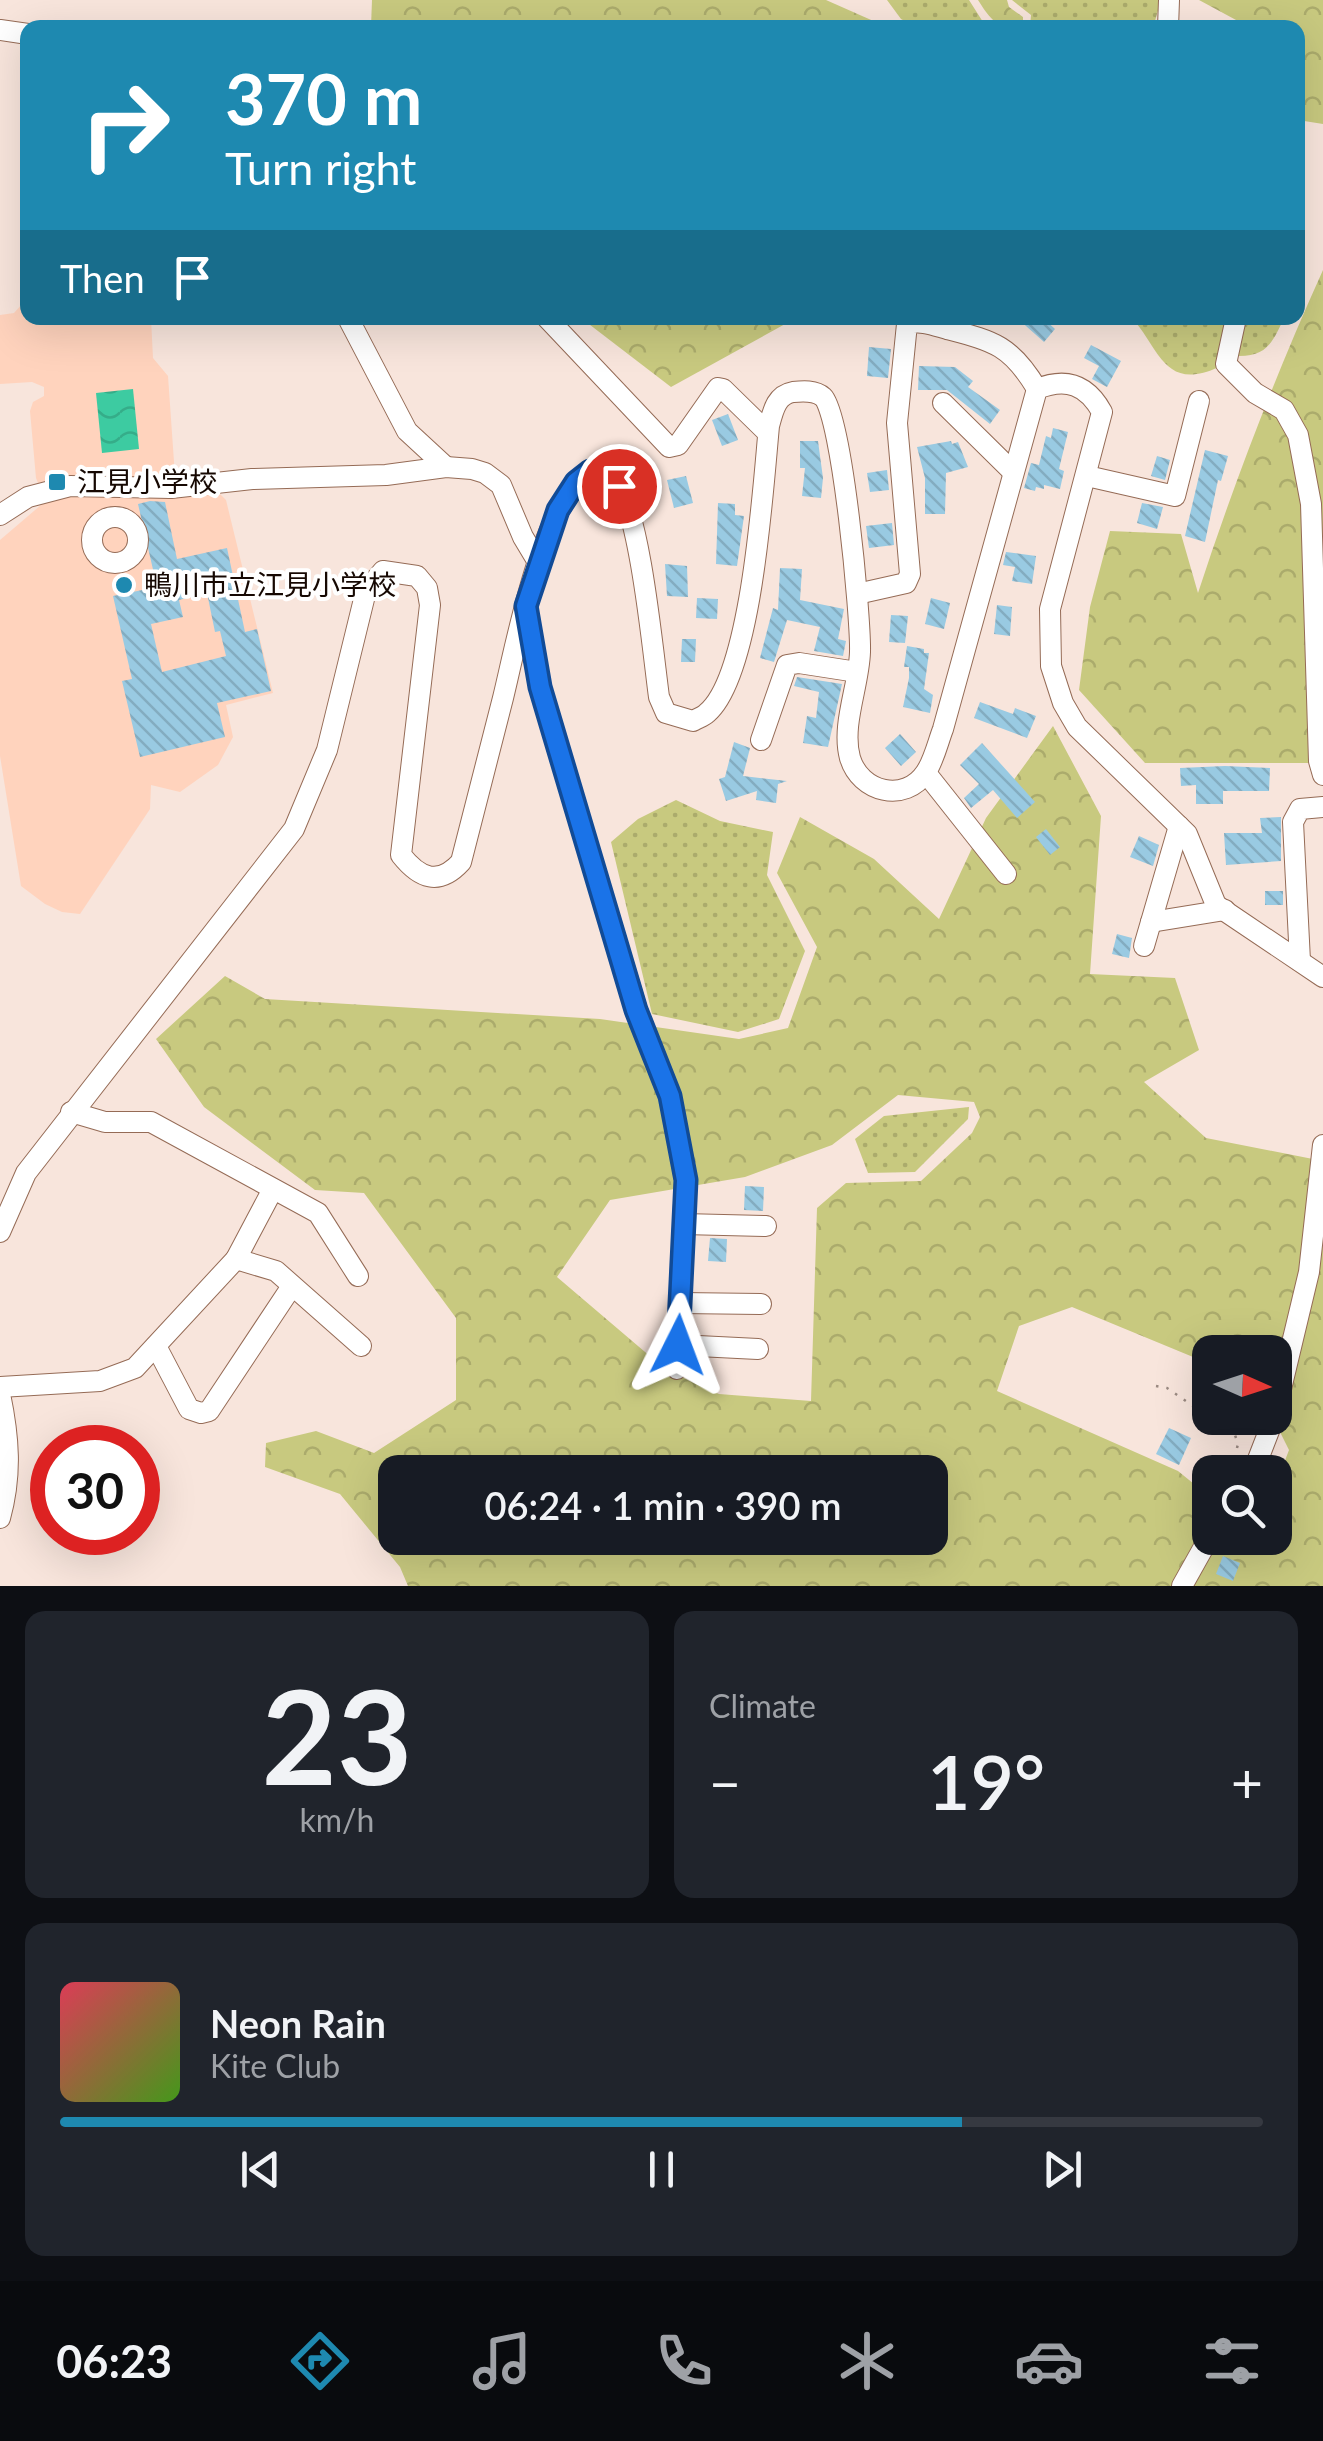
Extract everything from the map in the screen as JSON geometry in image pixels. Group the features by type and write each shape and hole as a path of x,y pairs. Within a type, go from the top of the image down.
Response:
{"street":[{"path":"352,325 407,431 446,467"},
{"path":"555,325 669,447 678,445 718,388 768,433"},
{"path":"858,594 906,583 910,574 897,423 907,325"},
{"path":"0,1232 26,1173 294,829 328,750 366,591 383,571 417,576 427,588 430,605 401,855 413,870 440,877 450,874 462,862 538,562 558,510 576,482 590,471 605,473 619,486 634,529 660,697 666,713 694,720 708,713 722,692 748,618 768,433 776,403 788,393 807,391 822,395 830,407 858,594 857,672 849,755 856,773 872,788 891,792 910,786 926,774 943,729 1037,389 1024,367 992,340 934,325"},
{"path":"1234,325 1226,364 1255,392 1284,410 1298,434 1311,504 1319,761 1323,775"},
{"path":"1037,389 1053,382 1076,384 1091,393 1102,412 1050,608 1050,666 1063,703 1077,727 1187,834 1216,905 1323,976"},
{"path":"943,402 1013,472"},
{"path":"1086,476 1175,496 1199,402"},
{"path":"0,515 28,497 70,486 197,485 252,479 386,476 446,467 485,473 501,485 538,562"},
{"path":"99,487 105,519"},
{"path":"526,606 540,687 636,1010 670,1096 686,1180 676,1369"},
{"path":"761,740 787,664 857,672"},
{"path":"926,774 1006,874"},
{"path":"1300,960 1293,822 1300,809 1323,807"},
{"path":"1144,946 1179,826"},
{"path":"1151,922 1225,910"},
{"path":"71,1112 105,1122 151,1122 318,1212 358,1276"},
{"path":"1292,1344 1309,1272 1323,1144"},
{"path":"0,1518 10,1451 0,1390 100,1381 135,1368 236,1259 273,1189"},
{"path":"683,1224 766,1226"},
{"path":"236,1259 276,1271 361,1346"},
{"path":"156,1346 189,1409 209,1412 292,1286"},
{"path":"680,1303 761,1304"},
{"path":"678,1345 758,1349"},
{"path":"1182,1586 1199,1555"}],"path":[{"path":"1156,1386 1166,1388 1236,1435 1235,1455"}],"shaded area":[{"name":"鴨川市立江見小学校","path":"20,306 20,325 151,325 153,358 168,376 175,476 182,493 218,492 226,500 273,693 226,705 233,737 218,765 180,792 151,785 150,809 80,914 62,912 45,904 21,886 0,756 0,540 48,499 70,494 68,475 38,483 36,478 30,411 33,402 44,396 44,387 32,382 0,384 0,315 14,313"}],"green space":[{"path":"372,0 826,0 871,20 371,20"},
{"path":"887,0 969,0 982,20 903,20"},
{"path":"978,0 1007,0 1023,20 994,20"},
{"path":"1012,0 1161,0 1155,20 1031,20 1031,15"},
{"path":"1199,0 1323,0 1323,124 1305,121 1305,20 1236,20"},
{"path":"1323,270 1323,763 1145,763 1079,690 1090,607 1110,531 1181,534 1198,593 1256,430 1299,325 1305,325 1305,311"},
{"path":"590,325 783,325 671,387"},
{"path":"1138,325 1226,325 1219,367 1201,373 1175,371 1165,364"},
{"path":"1243,325 1280,325 1273,340 1257,353 1239,356 1236,341"},
{"path":"1053,726 1101,816 1090,974 1175,978 1199,1050 1144,1082 1206,1138 1323,1161 1323,1586 408,1586 390,1555 948,1555 948,1455 378,1455 378,1540 340,1494 265,1467 266,1443 316,1431 374,1453 456,1400 456,1318 364,1193 315,1190 204,1107 156,1039 225,976 265,999 600,1019 739,1039 788,1028 817,947 777,873 800,817 874,859 939,919 986,818","holes":["898,1095 974,1102 980,1117 972,1133 921,1181 846,1183 817,1208 811,1401 719,1394 665,1369 557,1277 610,1200 745,1177 832,1145","1072,1307 1192,1357 1192,1335 1292,1335 1292,1435 1282,1435 1289,1450 1287,1455 1292,1455 1292,1555 1192,1555 1192,1482 1178,1471 997,1391 1019,1326"]},
{"path":"676,800 720,821 773,832 767,875 805,951 779,1019 738,1032 652,1014 611,842 638,819"},
{"path":"969,1107 968,1119 915,1172 868,1173 855,1139 884,1116"}],"water":[{"path":"133,389 139,449 102,453 96,393"}],"building":[{"path":"1025,325 1051,325 1055,329 1044,342"},
{"path":"1091,345 1121,361 1107,387 1092,379 1099,366 1084,358"},
{"path":"869,347 891,349 888,378 867,376"},
{"path":"919,366 955,367 973,381 968,387 1000,410 990,424 947,390 918,390"},
{"path":"728,414 738,440 722,446 712,420"},
{"path":"1053,428 1068,432 1059,469 1064,471 1060,489 1044,485 1044,489 1036,487 1035,491 1024,488 1031,463 1039,465 1046,436 1051,438"},
{"path":"800,441 818,441 823,478 821,498 802,496 805,468 800,468"},
{"path":"958,442 968,467 946,473 945,514 925,514 925,478 917,447"},
{"path":"1205,450 1228,456 1221,481 1218,480 1205,542 1185,536"},
{"path":"1157,456 1170,460 1165,480 1151,476"},
{"path":"887,470 889,490 870,492 867,473"},
{"path":"686,476 693,503 674,508 667,480"},
{"path":"165,502 177,559 227,548 245,632 257,629 271,691 217,703 225,737 140,757 122,681 132,679 113,596 157,587 138,504","holes":["207,593 215,632 220,631 226,656 162,672 151,624 183,617 179,600"]},
{"path":"718,503 735,504 735,515 744,516 737,566 716,564"},
{"path":"1142,503 1163,507 1157,529 1137,523"},
{"path":"892,523 894,545 869,548 866,526"},
{"path":"1006,552 1036,556 1032,584 1012,581 1015,567 1003,565"},
{"path":"665,564 687,566 688,597 667,596"},
{"path":"780,568 802,569 800,600 844,609 838,639 846,641 843,656 814,651 820,627 787,620 774,662 760,658 773,608 778,610"},
{"path":"697,598 718,599 717,619 696,618"},
{"path":"931,598 950,603 944,629 925,624"},
{"path":"997,605 1012,607 1010,636 994,634"},
{"path":"891,615 908,616 905,643 889,642"},
{"path":"682,639 696,639 695,662 681,662"},
{"path":"907,646 929,653 924,689 933,695 930,713 903,707 909,678 909,667 904,667"},
{"path":"797,677 842,684 828,747 803,743 807,716 816,718 819,692 794,686"},
{"path":"980,702 1013,714 1015,708 1036,716 1027,738 974,718"},
{"path":"900,734 916,752 901,766 885,748"},
{"path":"734,742 750,748 743,776 787,781 778,784 776,803 756,800 757,791 726,801 719,779 725,777"},
{"path":"982,743 1035,802 1017,818 993,790 971,808 964,798 979,784 960,765"},
{"path":"1180,768 1270,768 1269,791 1223,791 1223,804 1196,804 1196,785 1181,786"},
{"path":"1281,817 1281,861 1226,865 1224,833 1262,833 1260,818"},
{"path":"1046,829 1060,847 1050,855 1036,837"},
{"path":"1139,836 1159,845 1153,866 1130,857"},
{"path":"1265,891 1283,891 1283,905 1265,905"},
{"path":"1117,934 1132,938 1129,958 1112,954"},
{"path":"745,1186 764,1187 763,1211 744,1210"},
{"path":"710,1238 727,1239 726,1262 708,1261"},
{"path":"1169,1428 1191,1438 1179,1465 1156,1454"},
{"path":"1223,1556 1240,1563 1233,1581 1216,1574"}],"place":[{"name":"江見小学校","path":"57,482"},
{"name":"鴨川市立江見小学校","path":"124,585"}],"route":[{"path":"619,486 605,473 590,471 576,482 558,510 526,606 540,687 636,1010 670,1096 686,1180 678,1345"}]}
